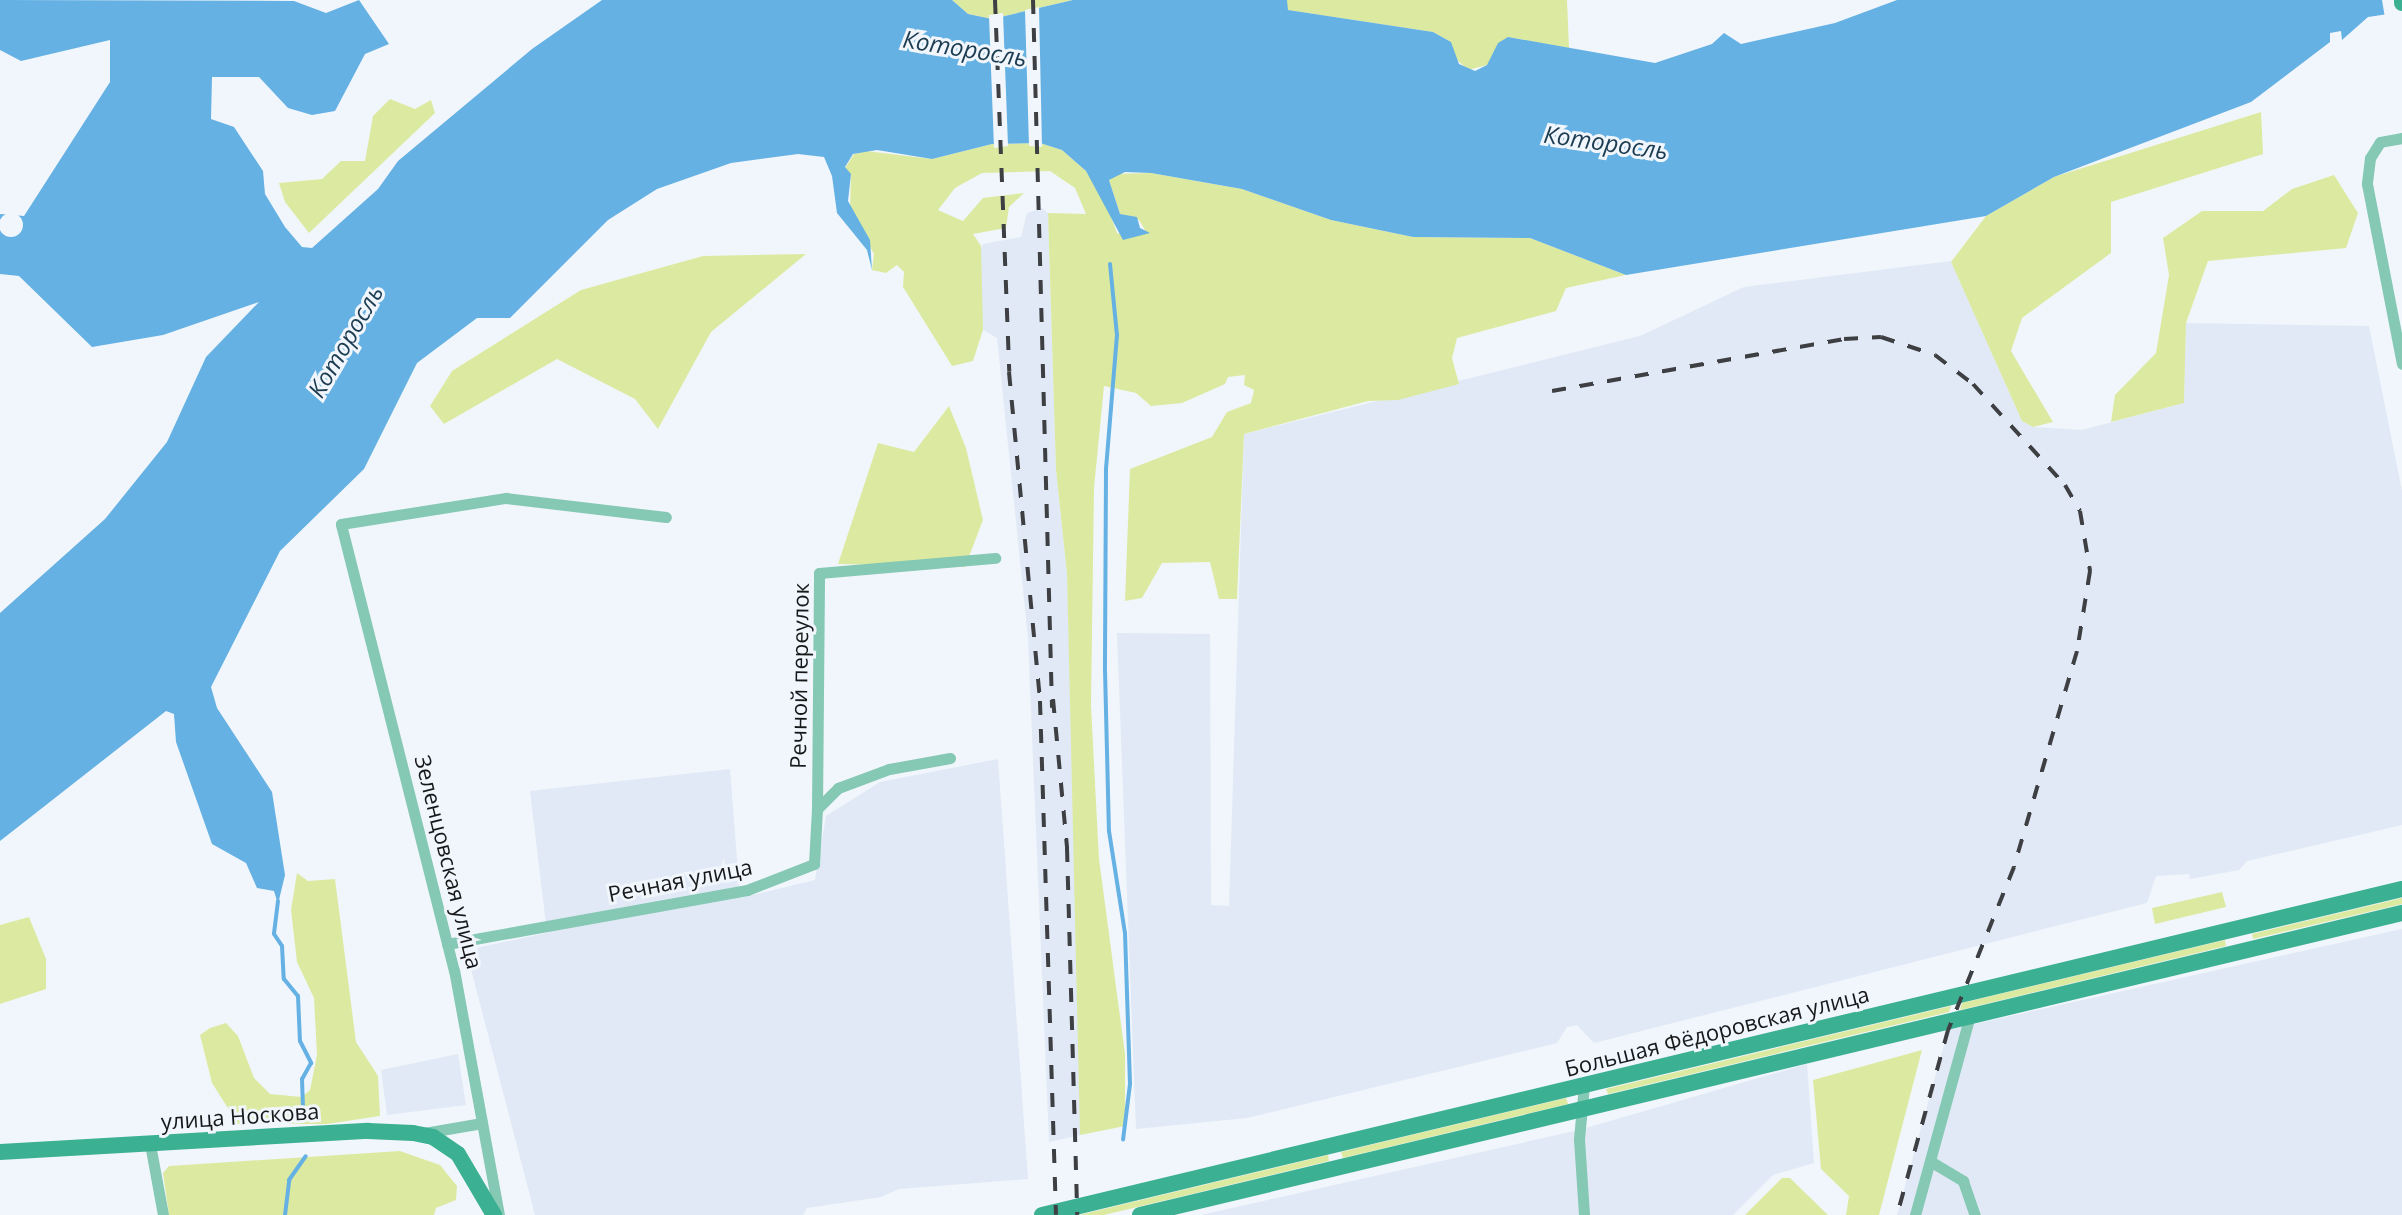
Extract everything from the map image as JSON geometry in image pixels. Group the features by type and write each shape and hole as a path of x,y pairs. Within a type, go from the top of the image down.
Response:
{"main road":[{"name":"Большая Фёдоровская улица","path":"1042,1215 2402,889"},
{"name":"Большая Фёдоровская улица","path":"1140,1215 2402,913"},
{"name":"улица Носкова","path":"0,1152 413,1133"},
{"name":"Зеленцовская улица","path":"413,1133 440,1141 471,1171 497,1215"}],"street":[{"path":"2402,138 2380,142 2370,158 2367,184 2402,364"},
{"name":"Зеленцовская улица","path":"497,1215 447,944 341,524 506,498 666,517"},
{"name":"Речной переулок","path":"817,809 819,573 995,558"},
{"path":"817,809 838,788 889,769 950,758"},
{"name":"Речная улица","path":"447,944 747,890 814,864 817,809"},
{"path":"1915,1215 1970,1016"},
{"path":"1584,1085 1581,1109 1584,1215"},
{"name":"улица Носкова","path":"413,1133 482,1123"},
{"path":"150,1144 163,1215"},
{"path":"1930,1161 1963,1181 1975,1215"},
{"path":"471,1171 490,1166"}],"shaded area":[{"path":"1042,208 1048,213 1056,470 1067,574 1082,1126 1080,1135 1049,1142 1028,638 997,338 983,330 977,257 983,244 1021,237 1027,213"},
{"path":"1951,261 2022,421 2033,427 2082,430 2184,403 2186,323 2369,326 2402,491 2402,825 2247,861 2239,870 2190,879 2189,874 2156,876 2147,903 1594,1043 1577,1025 1567,1027 1557,1043 1247,1118 1136,1129 1117,633 1210,634 1211,905 1229,906 1244,434 1640,336 1744,287"},
{"path":"998,759 1028,1179 899,1189 881,1197 807,1208 803,1215 535,1215 466,950 547,933 530,791 730,769 740,898 815,880 826,816 880,782"},
{"path":"2402,929 2402,1215 1897,1215 1948,1030"},
{"path":"458,1054 466,1105 387,1115 381,1070"},
{"path":"1807,1064 1814,1163 1773,1175 1733,1215 1201,1215 1579,1130"}],"green space":[{"path":"952,0 1073,0 992,19 968,14"},
{"path":"1287,0 1567,0 1569,48 1508,37 1487,65 1468,70 1455,58 1451,42 1433,32 1287,10"},
{"path":"390,99 415,109 431,100 435,113 309,233 285,202 279,183 322,179 341,161 365,161 373,116"},
{"path":"2261,112 2263,154 2111,202 2111,253 2022,318 2011,351 2053,422 2033,427 2022,421 1951,262 1986,216 2054,177"},
{"path":"1040,143 1062,150 1086,171 1106,203 1117,233 1130,236 1145,230 1139,220 1120,214 1109,180 1111,174 1151,173 1242,189 1331,220 1413,237 1530,238 1626,275 1566,288 1556,311 1457,338 1452,358 1459,384 1398,400 1368,401 1244,434 1237,599 1219,599 1210,562 1162,563 1142,598 1125,601 1130,469 1212,437 1227,412 1251,403 1254,390 1244,385 1245,375 1228,377 1225,384 1182,403 1151,406 1136,393 1104,386 1094,488 1091,706 1099,859 1125,1054 1125,1126 1080,1135 1067,574 1056,470 1048,213 1086,214 1075,188 1050,171 982,173 955,188 938,210 963,221 983,198 1024,193 1009,207 1006,228 973,234 981,246 983,330 973,361 952,366 903,287 904,272 897,265 886,273 872,270 874,254 850,210 851,175 845,168 854,154 866,151 932,159 992,144"},
{"path":"2334,175 2358,213 2346,248 2208,261 2186,323 2184,403 2111,422 2115,395 2156,353 2169,275 2163,238 2202,211 2263,211 2292,189"},
{"path":"806,254 711,332 658,429 635,399 557,359 444,424 430,406 452,371 581,290 703,256"},
{"path":"949,406 966,448 983,520 965,567 838,564 878,443 914,452"},
{"path":"297,873 308,881 335,879 356,1042 378,1076 380,1116 327,1124 238,1124 212,1083 200,1035 210,1028 226,1023 238,1036 254,1078 270,1094 302,1097 310,1090 317,1055 314,998 297,962 291,910"},
{"path":"2222,892 2226,907 2155,924 2152,908"},
{"path":"2402,898 2402,904 2253,939 2252,934"},
{"path":"29,917 46,959 46,989 0,1004 0,925"},
{"path":"2225,940 2226,946 1960,1010 1962,1003"},
{"path":"1951,1006 1949,1012 1608,1094 1606,1089"},
{"path":"1922,1050 1879,1215 1846,1215 1849,1196 1821,1169 1813,1080"},
{"path":"1566,1098 1568,1104 1343,1158 1341,1152"},
{"path":"400,1151 440,1165 457,1186 456,1200 436,1208 434,1215 169,1215 163,1173 169,1166"},
{"path":"1328,1155 1329,1161 1104,1215 1079,1215"},
{"path":"1782,1178 1790,1178 1828,1215 1745,1215"}],"water":[{"name":"Которосль","path":"0,0 294,1 326,13 359,0 389,44 365,54 335,111 312,115 288,108 259,77 212,77 211,119 234,127 263,171 265,194 285,227 302,247 312,248 378,189 398,161 532,49 602,0 952,0 968,14 992,19 1073,0 1287,0 1288,10 1433,32 1451,42 1459,64 1475,71 1487,65 1498,43 1508,37 1655,63 1712,44 1724,33 1741,44 1835,23 1897,0 2402,0 2402,12 2368,17 2342,40 2341,31 2330,33 2330,42 2251,102 2054,177 1986,216 1626,275 1530,238 1413,237 1331,220 1242,189 1151,173 1125,172 1109,180 1120,214 1137,217 1140,228 1150,233 1123,240 1086,171 1062,150 1040,143 992,144 932,159 877,150 853,154 845,167 851,174 848,201 870,240 872,270 867,250 837,213 832,176 824,157 798,154 731,163 657,189 608,220 510,318 477,318 417,363 364,469 280,551 211,687 217,708 272,792 285,875 278,904 274,891 257,888 246,863 212,844 176,742 174,714 166,711 0,841 0,613 105,519 167,442 206,357 259,302 163,335 92,347 19,276 0,274 0,214 24,216 110,82 110,40 21,61 0,50"}],"pier":[{"path":"2382,0 2402,0 2402,16 2385,18"},
{"path":"1039,7 1042,147 1029,146 1025,10"},
{"path":"1003,13 1008,146 994,148 989,15"},
{"path":"11,213 19,217 23,225 19,233 11,237 3,233 -1,225 3,217"}],"waterway":[{"path":"1110,264 1117,335 1106,469 1105,670 1109,831 1125,933 1130,1084 1123,1140"},
{"path":"278,901 274,934 282,946 284,979 298,996 300,1041 311,1063 302,1079 303,1113"},
{"path":"285,1215 289,1180 306,1156"}],"railway":[{"path":"995,0 1009,372 1040,701 1056,1215"},
{"path":"1033,0 1052,708"},
{"path":"1552,391 1844,339 1881,337 1935,355 1973,384 2065,485 2080,511 2090,571 2077,651 2014,867 1948,1030 1897,1215"},
{"path":"1053,699 1067,848 1077,1215"}]}
